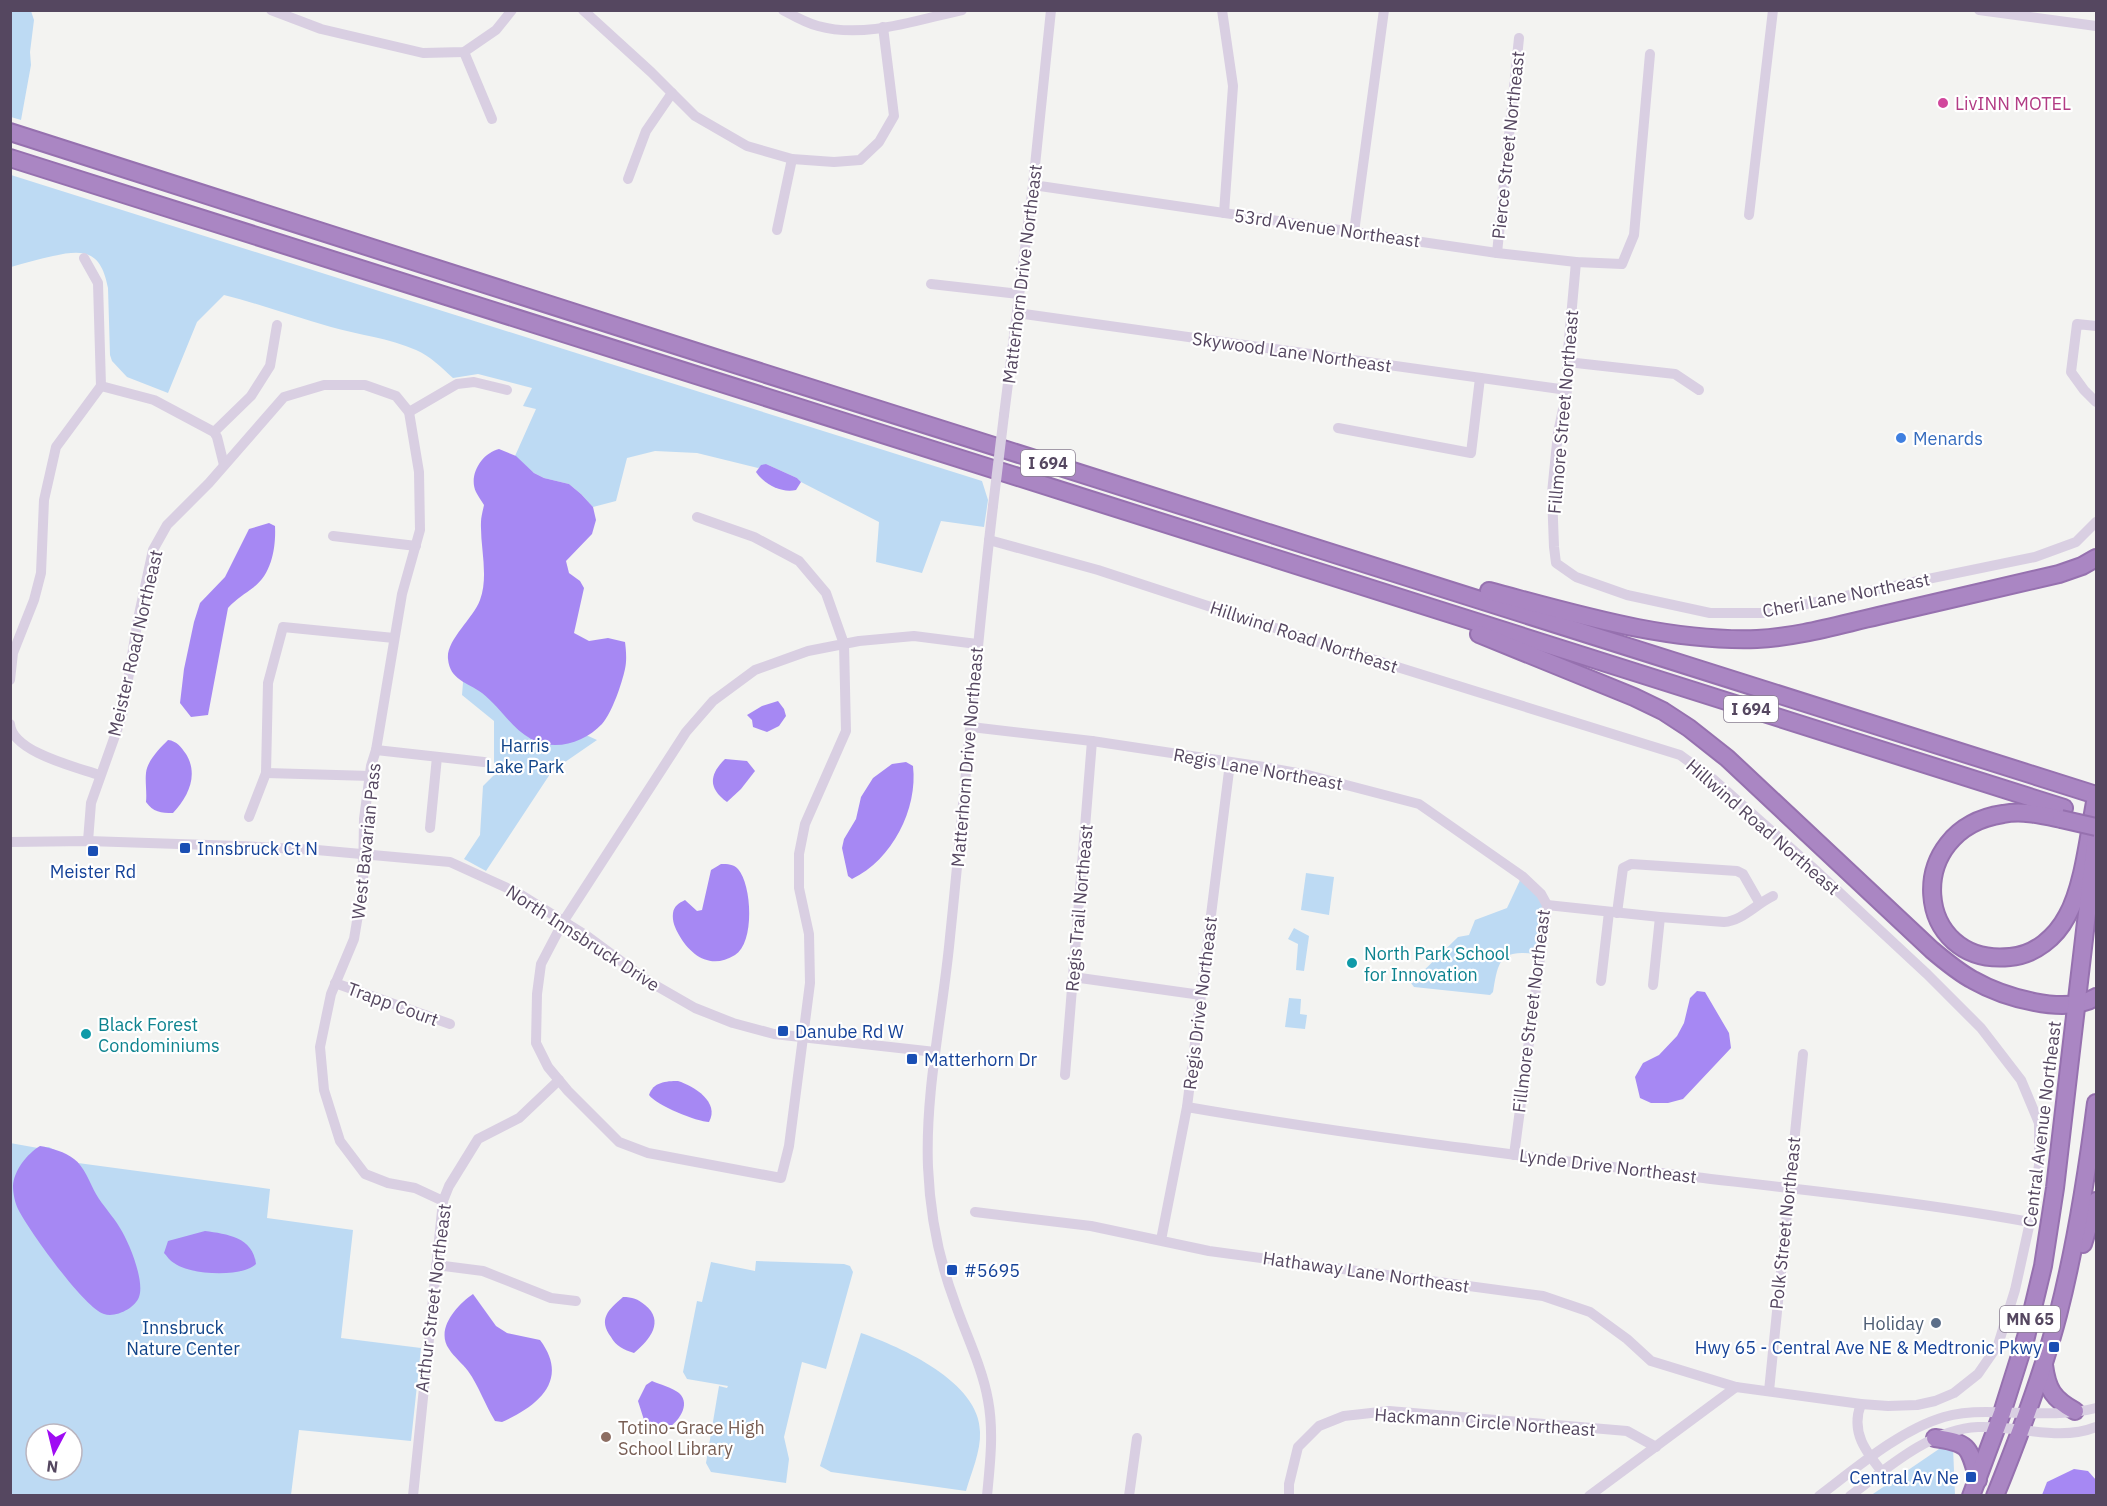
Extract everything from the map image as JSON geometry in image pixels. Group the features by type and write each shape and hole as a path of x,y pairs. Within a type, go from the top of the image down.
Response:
{"highway":[{"name":"I 694","path":"10,132 1184,506 1892,729 2069,782 2097,796"},
{"name":"I 694","path":"10,158 1437,610 2063,813 2097,818"},
{"path":"1184,506 1554,608 1655,631 1713,638 1770,638 1813,631 2060,574 2097,558"},
{"path":"1437,610 1474,632 1642,701 1689,728 1727,758 1932,950 1965,976 1985,987 2055,1005 2077,1005 2097,997"},
{"path":"2069,782 2097,784"},
{"path":"2097,796 2075,900 2063,924 2052,937 2029,952 2007,957 1992,957 1975,953 1957,943 1938,919 1931,891 1933,875 1939,857 1953,837 1965,826 2004,813 2063,813 2097,827"},
{"name":"Central Avenue Northeast","path":"1999,1421 2026,1337 2043,1266 2056,1180 2097,836"},
{"name":"MN 65","path":"1995,1496 2044,1364 2090,1198 2097,1103"},
{"path":"2090,1198 2097,1154"},
{"path":"2044,1364 2045,1379 2051,1391 2075,1411"},
{"name":"MN 65","path":"1974,1488 1999,1421"},
{"path":"1935,1438 1955,1441 1970,1453 1974,1488"}],"street":[{"path":"271,10 321,29 423,53 464,52 496,30 512,10"},
{"path":"583,10 695,116 747,146 792,159 834,162 860,160 879,142 894,116 884,27"},
{"path":"783,10 816,26 849,31 884,27 962,10"},
{"name":"Matterhorn Drive Northeast","path":"987,1496 992,1434 988,1399 941,1263 929,1200 927,1139 971,728 977,644 1033,185 1051,10"},
{"path":"1222,10 1233,86 1224,213"},
{"path":"1354,232 1384,10"},
{"path":"1749,215 1773,10"},
{"path":"1979,10 2097,26"},
{"name":"Pierce Street Northeast","path":"1497,253 1519,38"},
{"path":"464,52 492,119"},
{"name":"53rd Avenue Northeast","path":"1033,185 1497,253 1576,262 1622,264 1634,235 1650,54"},
{"path":"628,179 646,131 672,93"},
{"path":"777,230 792,159"},
{"path":"10,680 14,653 34,600 41,573 44,501 56,447 101,386 98,283 84,258"},
{"name":"Fillmore Street Northeast","path":"1556,562 1552,494 1558,433 1567,390 1567,362 1576,262"},
{"path":"931,284 1019,294"},
{"name":"Skywood Lane Northeast","path":"1017,313 1567,390"},
{"path":"2097,326 2078,324 2071,372 2084,390 2097,402"},
{"path":"214,432 251,396 270,366 277,325"},
{"path":"1567,362 1675,374 1699,390"},
{"path":"1338,428 1471,453 1480,378"},
{"path":"409,412 457,384 474,382 507,390"},
{"name":"Meister Road Northeast","path":"88,841 91,803 99,775 122,716 138,620 153,550 167,525 285,398 324,385 365,385 396,396 409,412"},
{"path":"101,386 154,400 214,432 224,465"},
{"name":"West Bavarian Pass","path":"409,412 419,472 420,530 402,594 364,819 363,885 354,939 331,994 320,1047 324,1090 340,1141 365,1174 388,1183 415,1188 443,1201"},
{"path":"697,517 754,537 799,561 826,593 844,644 846,731 805,824 799,854 799,888 809,934 810,983 789,1146 781,1178 648,1153 619,1142 548,1066 536,1043 541,964 563,922 687,732 713,701 755,670 808,651 844,644 914,636 977,644"},
{"name":"Cheri Lane Northeast","path":"1556,562 1576,577 1627,595 1710,613 1763,613 2035,557 2076,542 2097,522"},
{"path":"333,536 416,546"},
{"name":"Hillwind Road Northeast","path":"989,540 1098,570 1333,647 1680,755 1713,779 1812,867 1927,974 1981,1028 2021,1080 2039,1123 2039,1165 2030,1222 2015,1290 1998,1345 1983,1370 1954,1393 1935,1401 1898,1406 1861,1404 1768,1391"},
{"path":"249,817 266,773 268,683 283,627 394,638"},
{"path":"10,724 11,731 24,746 99,775"},
{"name":"Regis Lane Northeast","path":"971,728 1092,741 1308,775 1419,804 1522,876"},
{"name":"Regis Trail Northeast","path":"1065,1075 1092,741"},
{"path":"376,750 484,762"},
{"path":"430,828 438,757"},
{"name":"Regis Drive Northeast","path":"1161,1240 1187,1107 1230,763"},
{"path":"266,773 371,776"},
{"name":"North Innsbruck Drive","path":"10,842 88,841 239,846 450,862 518,893 587,936 648,981 695,1008 733,1023 774,1034 935,1052"},
{"path":"1601,981 1623,868 1631,864 1737,872 1743,874 1759,902"},
{"name":"Fillmore Street Northeast","path":"1514,1155 1547,905 1541,894 1522,876"},
{"path":"1547,905 1613,913 1733,921 1759,902 1773,896"},
{"path":"1653,985 1660,917"},
{"path":"1073,977 1201,995"},
{"name":"Trapp Court","path":"336,983 450,1024"},
{"name":"Polk Street Northeast","path":"1768,1391 1803,1054"},
{"name":"Arthur Street Northeast","path":"413,1496 443,1201 448,1186 478,1139 519,1118 560,1080"},
{"name":"Lynde Drive Northeast","path":"1187,1107 1274,1122 1514,1155 1944,1206 2030,1222"},
{"name":"Hathaway Lane Northeast","path":"975,1212 1091,1226 1209,1251 1543,1296 1590,1312 1627,1339 1651,1361 1736,1387 1768,1391"},
{"path":"436,1265 483,1271 551,1298 576,1301"},
{"path":"1589,1496 1736,1387"},
{"path":"1861,1404 1857,1414 1863,1448 1883,1473"},
{"path":"1850,1496 1935,1438 2026,1413 2075,1411 2097,1407"},
{"name":"Hackmann Circle Northeast","path":"1289,1496 1289,1485 1298,1447 1319,1426 1344,1416 1389,1411 1627,1431 1656,1447"},
{"path":"1820,1496 1871,1457 1931,1421 1947,1416 1965,1413 1999,1421 2020,1430 2055,1434 2097,1428"},
{"path":"1129,1496 1137,1438"}],"green space":[{"path":"10,11 31,11 34,20 30,52 31,65 21,120 11,117"},
{"path":"11,175 982,481 988,500 984,527 941,521 922,573 876,562 879,522 766,464 758,468 697,453 655,451 627,458 616,501 593,507 569,484 534,473 515,456 536,409 523,406 532,388 478,374 453,378 436,362 406,346 331,327 224,295 197,322 168,393 127,377 112,361 108,288 101,266 96,260 83,253 74,253 47,257 11,267"},
{"name":"Harris Lake Park","path":"464,670 597,740 552,771 486,871 464,859 480,835 483,786 494,775 494,721 462,695"},
{"path":"1306,873 1334,877 1329,915 1301,910"},
{"path":"1522,876 1547,905 1534,954 1514,954 1502,960 1493,992 1490,995 1414,987 1411,983 1458,937 1469,935 1475,920 1507,908"},
{"path":"1294,928 1309,936 1304,971 1296,970 1298,944 1288,939"},
{"path":"1289,998 1301,999 1300,1014 1307,1015 1305,1029 1285,1027"},
{"name":"Innsbruck Nature Center","path":"10,1143 38,1148 49,1147 78,1163 270,1189 267,1218 353,1230 341,1338 421,1348 411,1441 299,1430 291,1495 11,1495"},
{"path":"756,1261 844,1264 850,1266 853,1272 826,1369 802,1362 784,1437 789,1459 786,1483 711,1472 706,1463 719,1386 727,1388 728,1386 687,1379 683,1372 697,1301 702,1302 711,1262 755,1271"},
{"path":"861,1333 896,1347 936,1369 967,1397 977,1414 980,1439 966,1491 831,1472 820,1466"},
{"path":"1953,1447 1955,1495 1870,1496 1939,1449"}],"shaded area":[{"path":"499,449 516,456 534,473 544,478 569,484 593,507 596,520 592,534 566,561 569,573 580,581 584,588 574,633 589,641 608,638 625,642 625,669 619,690 602,724 587,736 569,744 550,745 531,739 511,723 482,693 460,680 449,666 451,644 477,607 483,591 481,522 484,505 474,485 475,472 487,455"},
{"path":"766,464 797,478 801,482 796,490 779,489 764,481 756,472 761,465"},
{"path":"269,523 275,526 275,534 274,551 269,567 254,587 228,608 208,715 191,717 180,703 184,669 200,603 225,577 249,529"},
{"path":"778,701 786,716 779,726 767,732 753,727 752,720 747,715 762,706"},
{"path":"168,740 176,743 186,754 192,770 187,793 173,813 158,811 146,802 147,768 154,755"},
{"path":"725,759 747,761 755,771 727,802 716,792 713,781 716,770"},
{"path":"906,762 913,766 913,782 906,816 890,846 879,859 852,879 848,876 842,848 844,839 856,819 861,797 873,778 892,764"},
{"path":"721,864 734,866 743,877 748,900 748,927 746,939 735,955 718,961 710,961 696,955 684,943 675,927 673,913 674,908 685,900 697,911 702,910 711,870"},
{"path":"1697,991 1705,992 1729,1033 1731,1048 1683,1099 1668,1103 1651,1103 1640,1098 1635,1077 1643,1063 1659,1055 1677,1036 1684,1023 1690,998"},
{"path":"678,1081 704,1096 711,1108 709,1122 677,1112 649,1095 657,1085"},
{"path":"40,1146 62,1152 78,1162 124,1234 140,1281 137,1301 125,1311 109,1315 95,1309 44,1249 18,1209 13,1189 16,1174 30,1153"},
{"path":"205,1231 238,1238 250,1248 256,1264 228,1273 203,1272 182,1267 164,1253 168,1241"},
{"path":"473,1294 496,1326 507,1333 540,1340 552,1367 551,1379 538,1400 502,1422 495,1421 472,1377 451,1352 445,1341 446,1326 450,1318"},
{"path":"623,1297 640,1301 654,1317 655,1324 650,1336 634,1353 615,1343 605,1325 606,1315"},
{"path":"652,1381 673,1389 683,1398 682,1413 667,1429 644,1420 638,1401 646,1385"},
{"path":"2074,1469 2088,1471 2096,1480 2096,1495 2042,1495 2047,1482"}],"place":[{"name":"LivINN MOTEL","path":"1943,103"},
{"name":"Menards","path":"1901,438"},
{"name":"Innsbruck Ct N","path":"185,848"},
{"name":"Meister Rd","path":"93,851"},
{"name":"North Park School for Innovation","path":"1352,963"},
{"name":"Danube Rd W","path":"783,1031"},
{"name":"Black Forest Condominiums","path":"86,1034"},
{"name":"Matterhorn Dr","path":"912,1059"},
{"name":"#5695","path":"952,1270"},
{"name":"Holiday","path":"1936,1323"},
{"name":"Hwy 65 - Central Ave NE & Medtronic Pkwy","path":"2054,1347"},
{"name":"Totino-Grace High School Library","path":"606,1437"},
{"name":"Central Av Ne","path":"1971,1477"}]}
